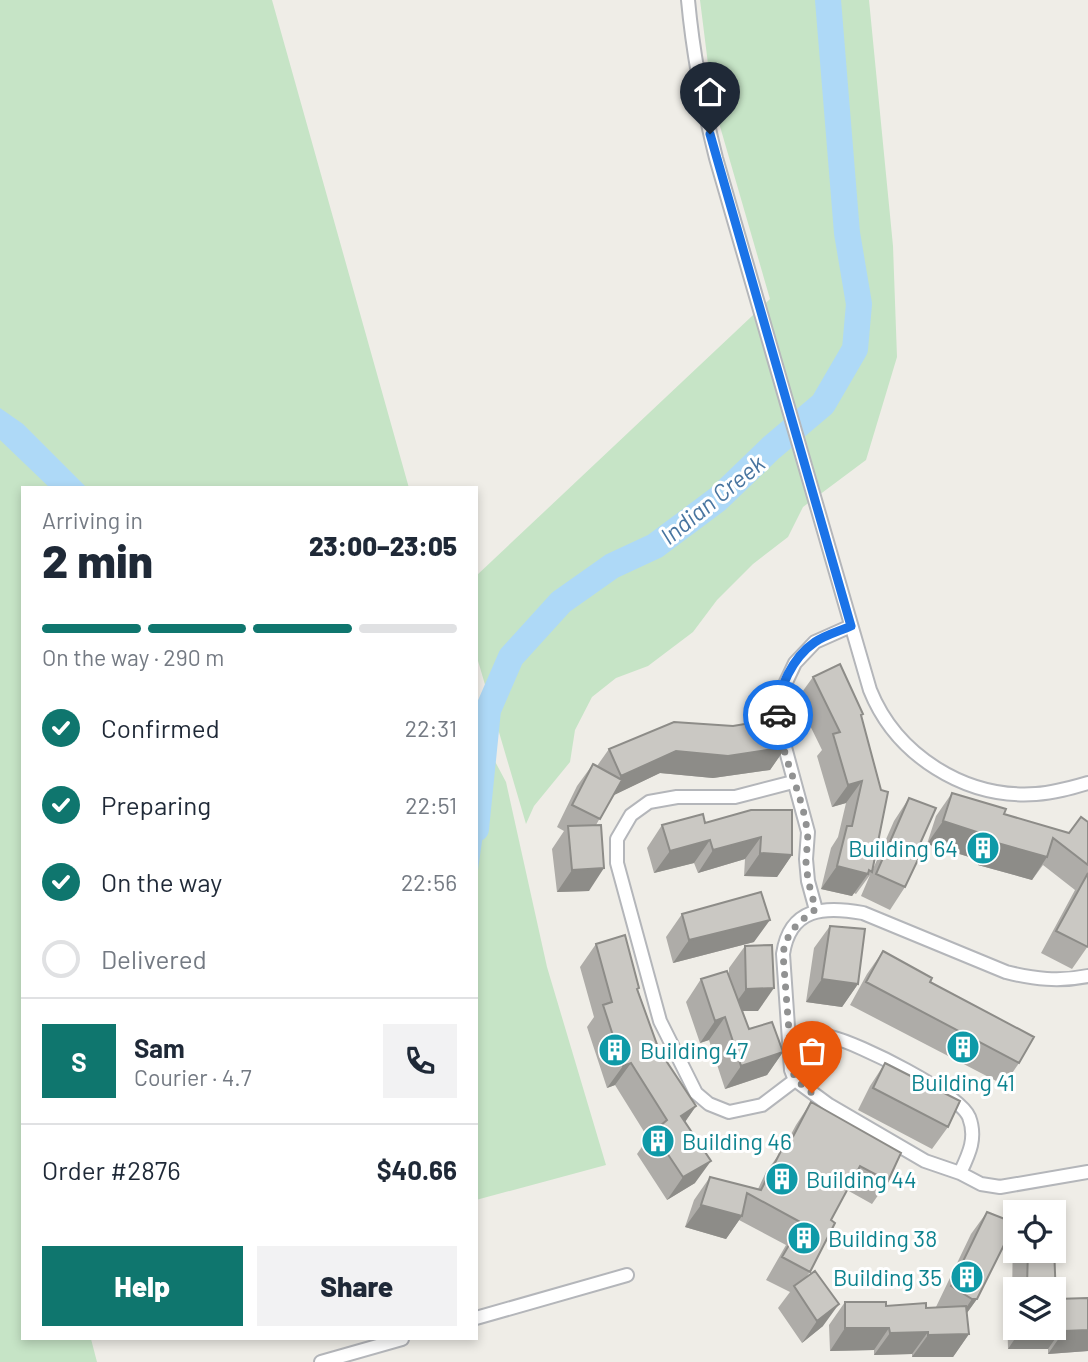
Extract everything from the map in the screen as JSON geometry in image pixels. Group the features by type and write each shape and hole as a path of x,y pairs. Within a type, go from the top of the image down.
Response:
{"street":[{"path":"688,0 691,38 704,109 851,626 878,710 904,743 922,759 948,776 984,789 1011,794 1056,792 1088,783"},
{"path":"816,909 808,881 808,831 779,725 778,699 795,663 815,642 851,626"},
{"path":"793,782 735,797 677,797 649,802 631,815 617,839 617,863 660,1021 696,1093 709,1104 729,1112 762,1105 796,1080"},
{"path":"1088,976 1062,981 1028,978 1006,972 863,913 843,909 816,909 795,925 785,940 784,980 792,1070 796,1080 829,1105 925,1161 960,1173 981,1184 1000,1187 1088,1172"},
{"path":"789,1042 812,1035 832,1037 923,1080 960,1104 968,1115 973,1131 971,1150 960,1173"},
{"path":"478,1317 626,1275"},
{"path":"321,1362 398,1340"}],"green space":[{"path":"0,0 272,0 408,486 21,486 21,1340 91,1340 97,1362 0,1362"},
{"path":"700,0 869,0 893,246 897,357 866,460 803,507 788,537 753,564 717,600 693,632 648,666 616,678 592,697 575,730 570,762 534,806 526,824 478,661 478,574 770,299 717,116"},
{"path":"478,722 482,737 506,782 547,967 606,1165 478,1199"}],"water":[{"path":"0,408 23,424 85,486 48,486 0,440"},
{"path":"478,722 482,737 488,799 478,870"}],"building":[{"path":"840,664 863,714 861,715 881,790 888,792 872,872 869,870 868,874 837,866 847,826 852,826 862,781 848,785 833,734 840,732 813,677"},
{"path":"781,718 786,747 728,756 676,751 621,776 609,749 674,722 733,726"},
{"path":"593,764 622,780 600,819 572,805"},
{"path":"952,793 1006,809 1004,814 1069,833 1081,817 1088,822 1088,865 1053,838 1047,857 994,842 995,838 943,821"},
{"path":"909,798 936,808 919,846 923,849 905,887 876,874"},
{"path":"751,810 792,810 792,855 760,853 761,837 713,850 710,840 670,851 662,825 703,814 705,823"},
{"path":"601,825 604,868 572,870 568,826"},
{"path":"1088,873 1088,947 1056,931"},
{"path":"761,892 770,920 689,940 682,914"},
{"path":"830,926 865,929 858,984 822,979"},
{"path":"625,935 639,988 637,989 659,1050 696,1106 681,1116 711,1161 683,1177 653,1132 667,1120 631,1063 623,1066 603,1005 612,1002 596,944"},
{"path":"772,945 774,988 746,989 745,946"},
{"path":"883,951 932,978 930,982 1034,1037 1019,1063 866,982"},
{"path":"727,971 749,1029 772,1022 783,1052 741,1066 725,1017 715,1021 701,979"},
{"path":"885,1063 960,1101 948,1127 873,1088"},
{"path":"811,1102 901,1153 888,1181 860,1166 831,1220 835,1223 810,1272 782,1257 802,1223 747,1193 742,1216 701,1205 710,1177 761,1190"},
{"path":"987,1212 1003,1218 1003,1247 977,1299 972,1299 951,1286"},
{"path":"1028,1263 1055,1263 1055,1277 1027,1277"},
{"path":"815,1271 839,1304 817,1321 794,1286"},
{"path":"1088,1298 1088,1330 1066,1331 1066,1299"},
{"path":"845,1302 886,1302 886,1306 926,1303 926,1308 966,1306 969,1334 928,1335 928,1332 890,1333 889,1328 845,1328"}],"waterway":[{"name":"Indian Creek","path":"478,809 488,710 511,657 561,602 612,566 655,546 718,499 771,448 823,404 855,349 859,304 847,233 828,0"}],"way so far":[{"path":"778,715 793,782 808,831 808,881 816,909 795,925 785,940 783,954 792,1070 796,1080 812,1093"}],"place":[{"name":"Building 64","path":"983,848"},
{"name":"Building 41","path":"963,1047"},
{"name":"Building 47","path":"615,1050"},
{"name":"Building 46","path":"658,1141"},
{"name":"Building 44","path":"782,1179"},
{"name":"Building 38","path":"804,1238"},
{"name":"Building 35","path":"967,1277"}],"route":[{"path":"710,134 851,626 815,642 795,663 778,699 778,715"}]}
